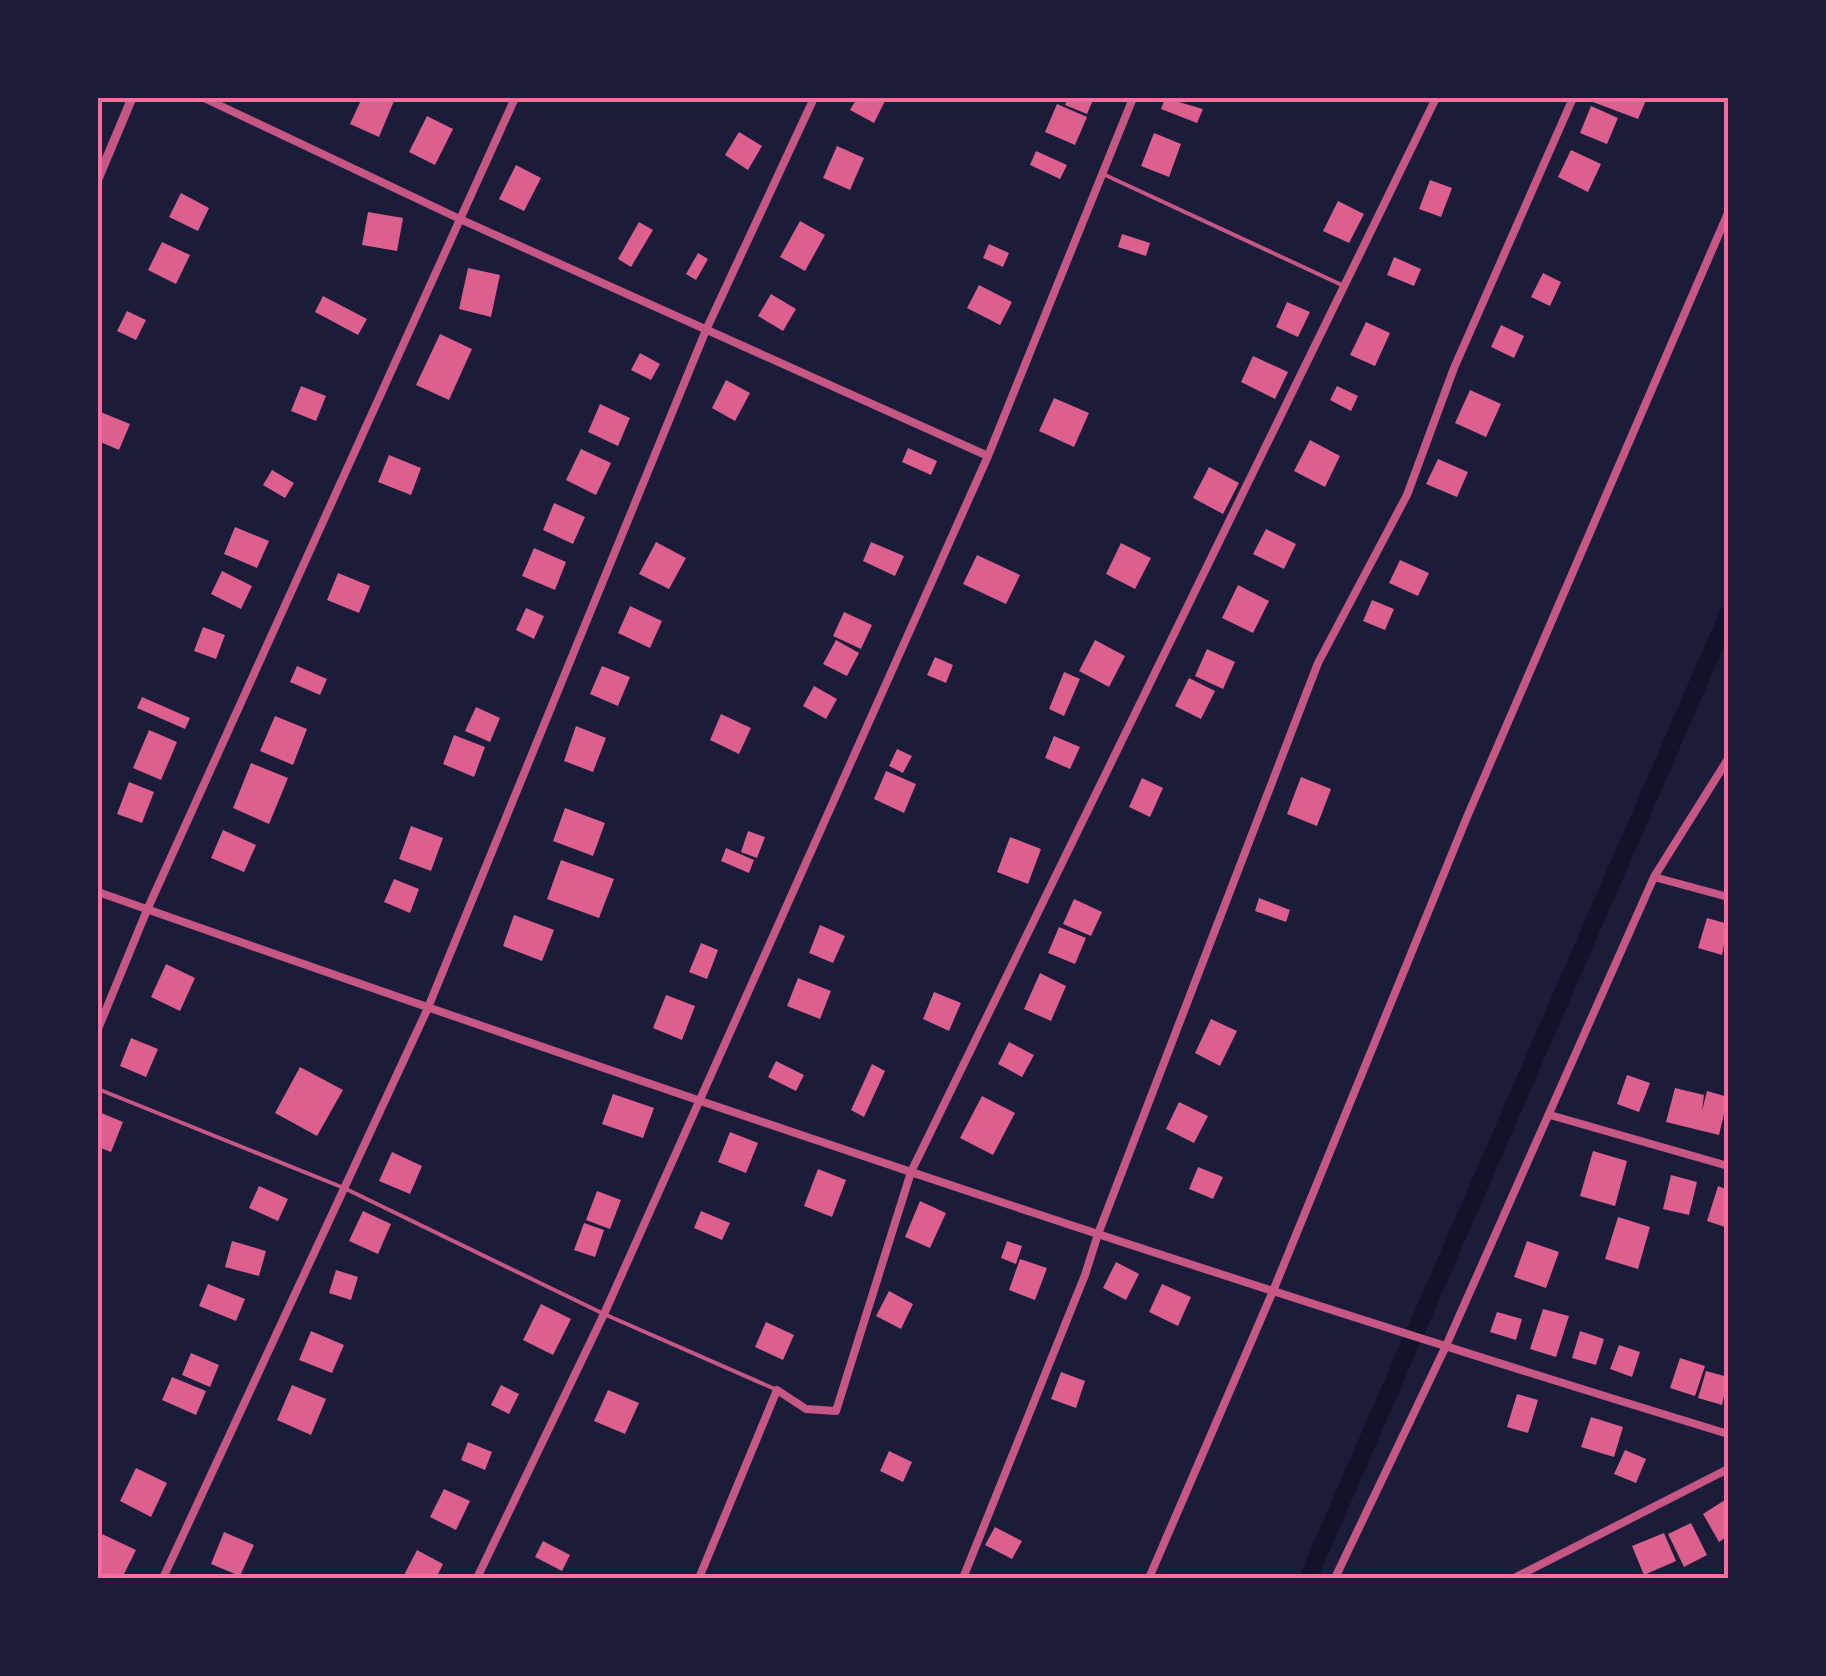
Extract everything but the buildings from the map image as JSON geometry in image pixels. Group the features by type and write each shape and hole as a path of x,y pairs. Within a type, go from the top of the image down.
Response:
{"street":[{"path":"98,179 132,98"},
{"path":"204,98 462,220 988,456"},
{"path":"98,1029 148,910 515,98"},
{"path":"163,1578 427,1010 706,330 814,98"},
{"path":"477,1578 604,1314 988,456 1133,98"},
{"path":"699,1578 777,1390 806,1408 836,1411 911,1172 1436,98"},
{"path":"963,1578 1086,1275 1098,1234 1318,664 1406,495 1454,368 1573,98"},
{"path":"1149,1578 1273,1292 1475,799 1728,213"},
{"path":"1336,1578 1446,1348 1654,877 1728,759"},
{"path":"1654,877 1728,898"},
{"path":"98,892 697,1102 1424,1342 1728,1434"},
{"path":"1550,1115 1728,1166"},
{"path":"1514,1578 1728,1469"}],"lane":[{"path":"1101,173 1344,286"},
{"path":"98,1089 344,1188 604,1314 777,1390"}],"waterway":[{"path":"1308,1578 1728,615"}]}
